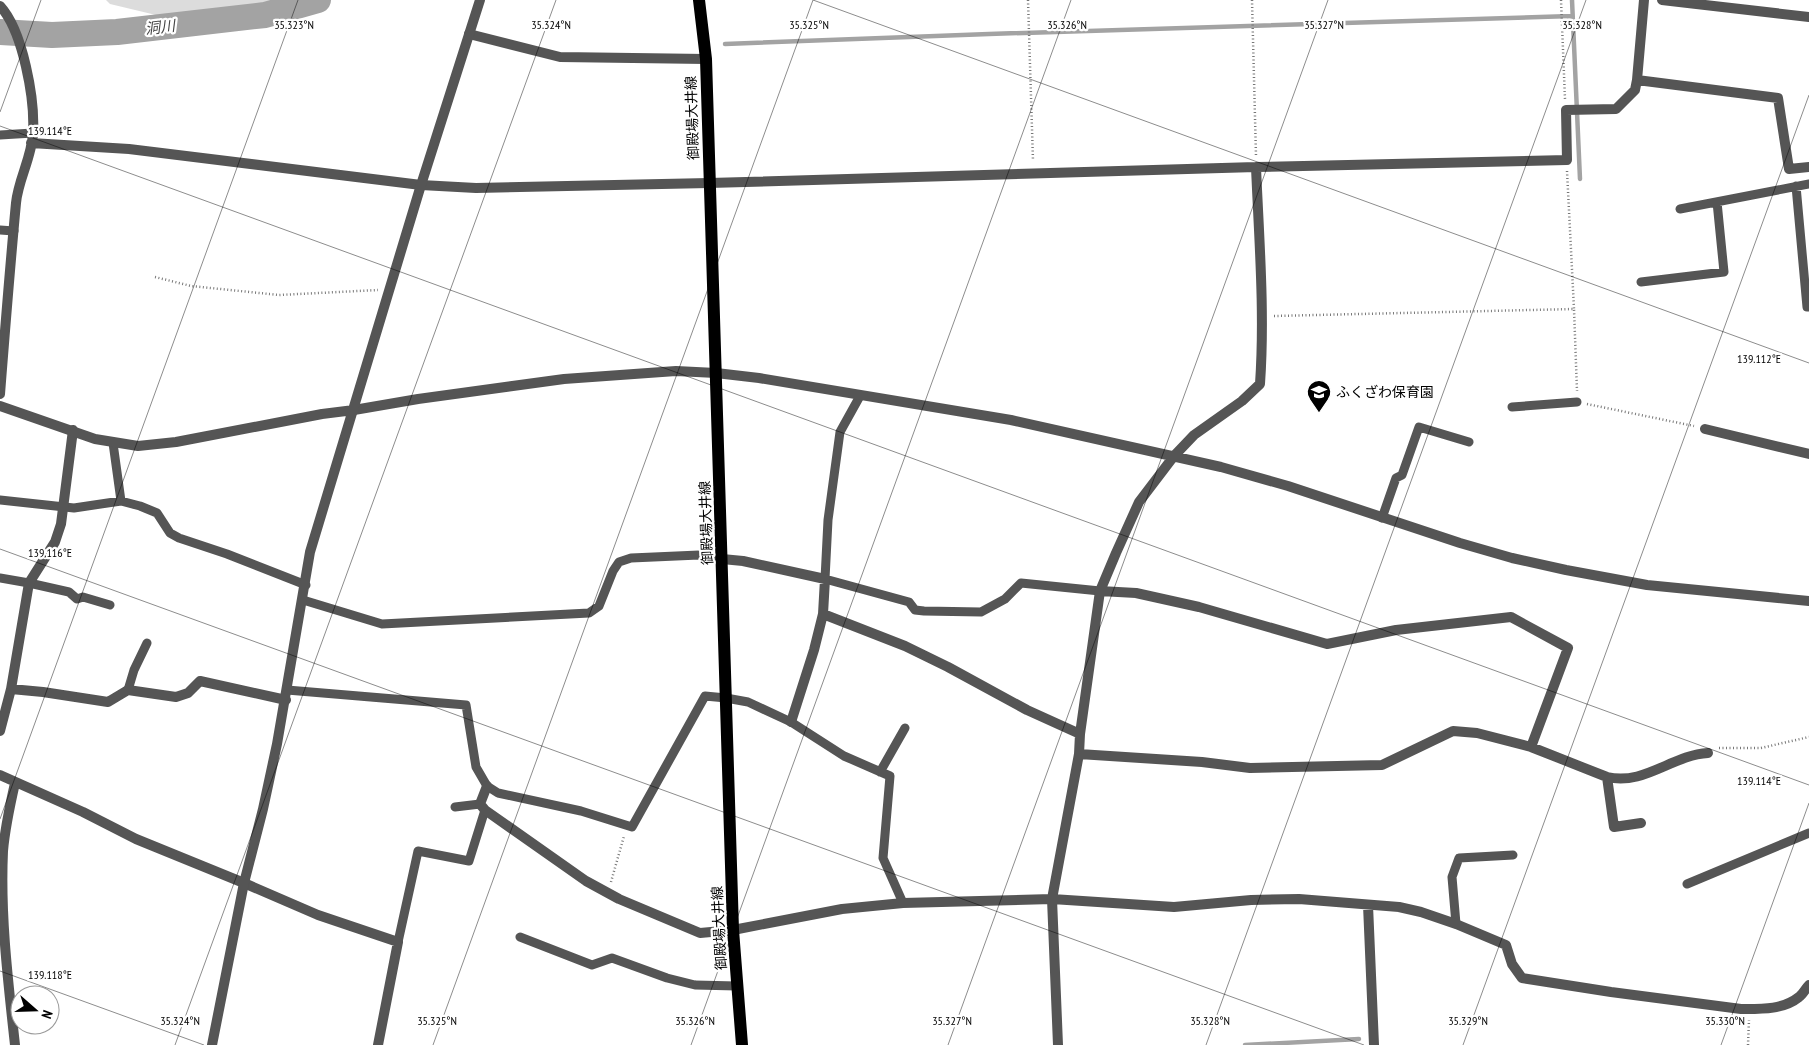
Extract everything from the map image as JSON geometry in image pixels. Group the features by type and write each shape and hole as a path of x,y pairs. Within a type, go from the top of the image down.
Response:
{"main road":[{"name":"御殿場大井線","path":"699,0 706,59 733,930 742,1045"}],"street":[{"path":"212,1045 244,883 266,800 306,585 310,552 421,185 480,0"},
{"path":"32,138 421,185 476,188 1567,160 1566,110 1616,109 1635,90 1644,0"},
{"path":"1662,0 1727,3 1809,16"},
{"path":"0,394 16,200 32,138 31,98 23,55 4,10"},
{"path":"469,34 560,57 706,59"},
{"path":"1637,80 1778,98 1789,169 1809,167"},
{"path":"1058,1045 1052,900 1079,754 1080,734 1100,591 1139,502 1174,456 1194,435 1242,401 1260,384 1262,361 1256,167"},
{"path":"0,406 94,438 113,443 138,446 176,442 322,414 564,379 676,371 716,373 759,378 1011,420 1174,456 1288,486 1382,518 1512,558 1602,577 1647,585 1809,601"},
{"path":"1705,429 1809,454"},
{"path":"0,731 11,690 29,583 55,542 61,524 72,430"},
{"path":"722,560 743,561 825,579 823,614 792,722"},
{"path":"1100,591 1136,593 1199,607 1327,644 1396,630 1511,617 1568,648 1531,747"},
{"path":"823,614 905,646 1027,710 1080,734"},
{"path":"11,690 43,692 108,702 128,690 176,697 188,693 200,681 286,695"},
{"path":"1079,754 1202,762 1250,768 1382,765 1453,731 1477,732 1531,747 1607,778 1619,780 1634,778 1696,754 1708,754"},
{"path":"0,775 14,783 83,812 136,839 318,915 398,942 378,1045"},
{"path":"1607,778 1614,827 1640,823"},
{"path":"14,783 6,825 2,881 4,946 15,1045"},
{"path":"486,786 482,807 586,881 619,899 700,932 733,930 842,909 903,904 1052,900 1174,907 1251,900 1299,899 1399,908 1421,912 1456,924 1506,945 1512,964 1522,978 1611,992 1750,1009 1781,1006 1799,997 1809,984"},
{"path":"1368,905 1374,1045"}],"lane":[{"path":"0,135 32,138"},
{"path":"1680,209 1809,184"},
{"path":"1796,186 1807,307 1809,307"},
{"path":"1641,282 1724,272 1716,202"},
{"path":"0,230 14,230"},
{"path":"860,396 840,432 828,520 825,579 909,602 916,610 924,612 981,612 1005,600 1022,583 1100,591"},
{"path":"1512,407 1577,402"},
{"path":"1382,518 1396,478 1402,475 1419,427 1469,442"},
{"path":"113,443 121,501"},
{"path":"0,500 83,508 121,501 140,506 157,513 170,534 306,585"},
{"path":"303,600 382,624 589,613 599,606 613,570 619,562 631,558 698,554 722,560"},
{"path":"0,578 69,592 77,599 84,597 110,605"},
{"path":"128,690 134,670 147,643"},
{"path":"286,695 466,705 476,767 486,786 498,793 581,811 632,827 705,696 748,702 792,722 844,756 890,776 883,858 903,904"},
{"path":"880,772 905,728"},
{"path":"398,942 418,851 469,861 482,807 455,807"},
{"path":"1687,884 1809,833"},
{"path":"1456,924 1452,877 1459,858 1512,855"},
{"path":"520,937 592,965 612,958 667,978 695,985 737,986"}],"path":[{"path":"1028,0 1033,173"},
{"path":"1252,0 1256,167"},
{"path":"1561,0 1566,110"},
{"path":"1567,160 1577,402 1705,429"},
{"path":"155,277 191,286 279,295 390,289"},
{"path":"1261,317 1574,309"},
{"path":"1708,754 1721,748 1761,748 1809,737"},
{"path":"608,893 627,825"},
{"path":"1748,1045 1750,1009"}],"shaded area":[{"path":"106,0 284,0 269,4 156,15 110,4"}],"waterway":[{"name":"洞川","path":"0,32 52,35 117,32 265,15 318,0"},
{"path":"1572,0 1580,179"},
{"path":"725,44 1572,16"},
{"path":"1245,1045 1359,1039"}],"place":[{"name":"ふくざわ保育園","path":"1319,413"}]}
